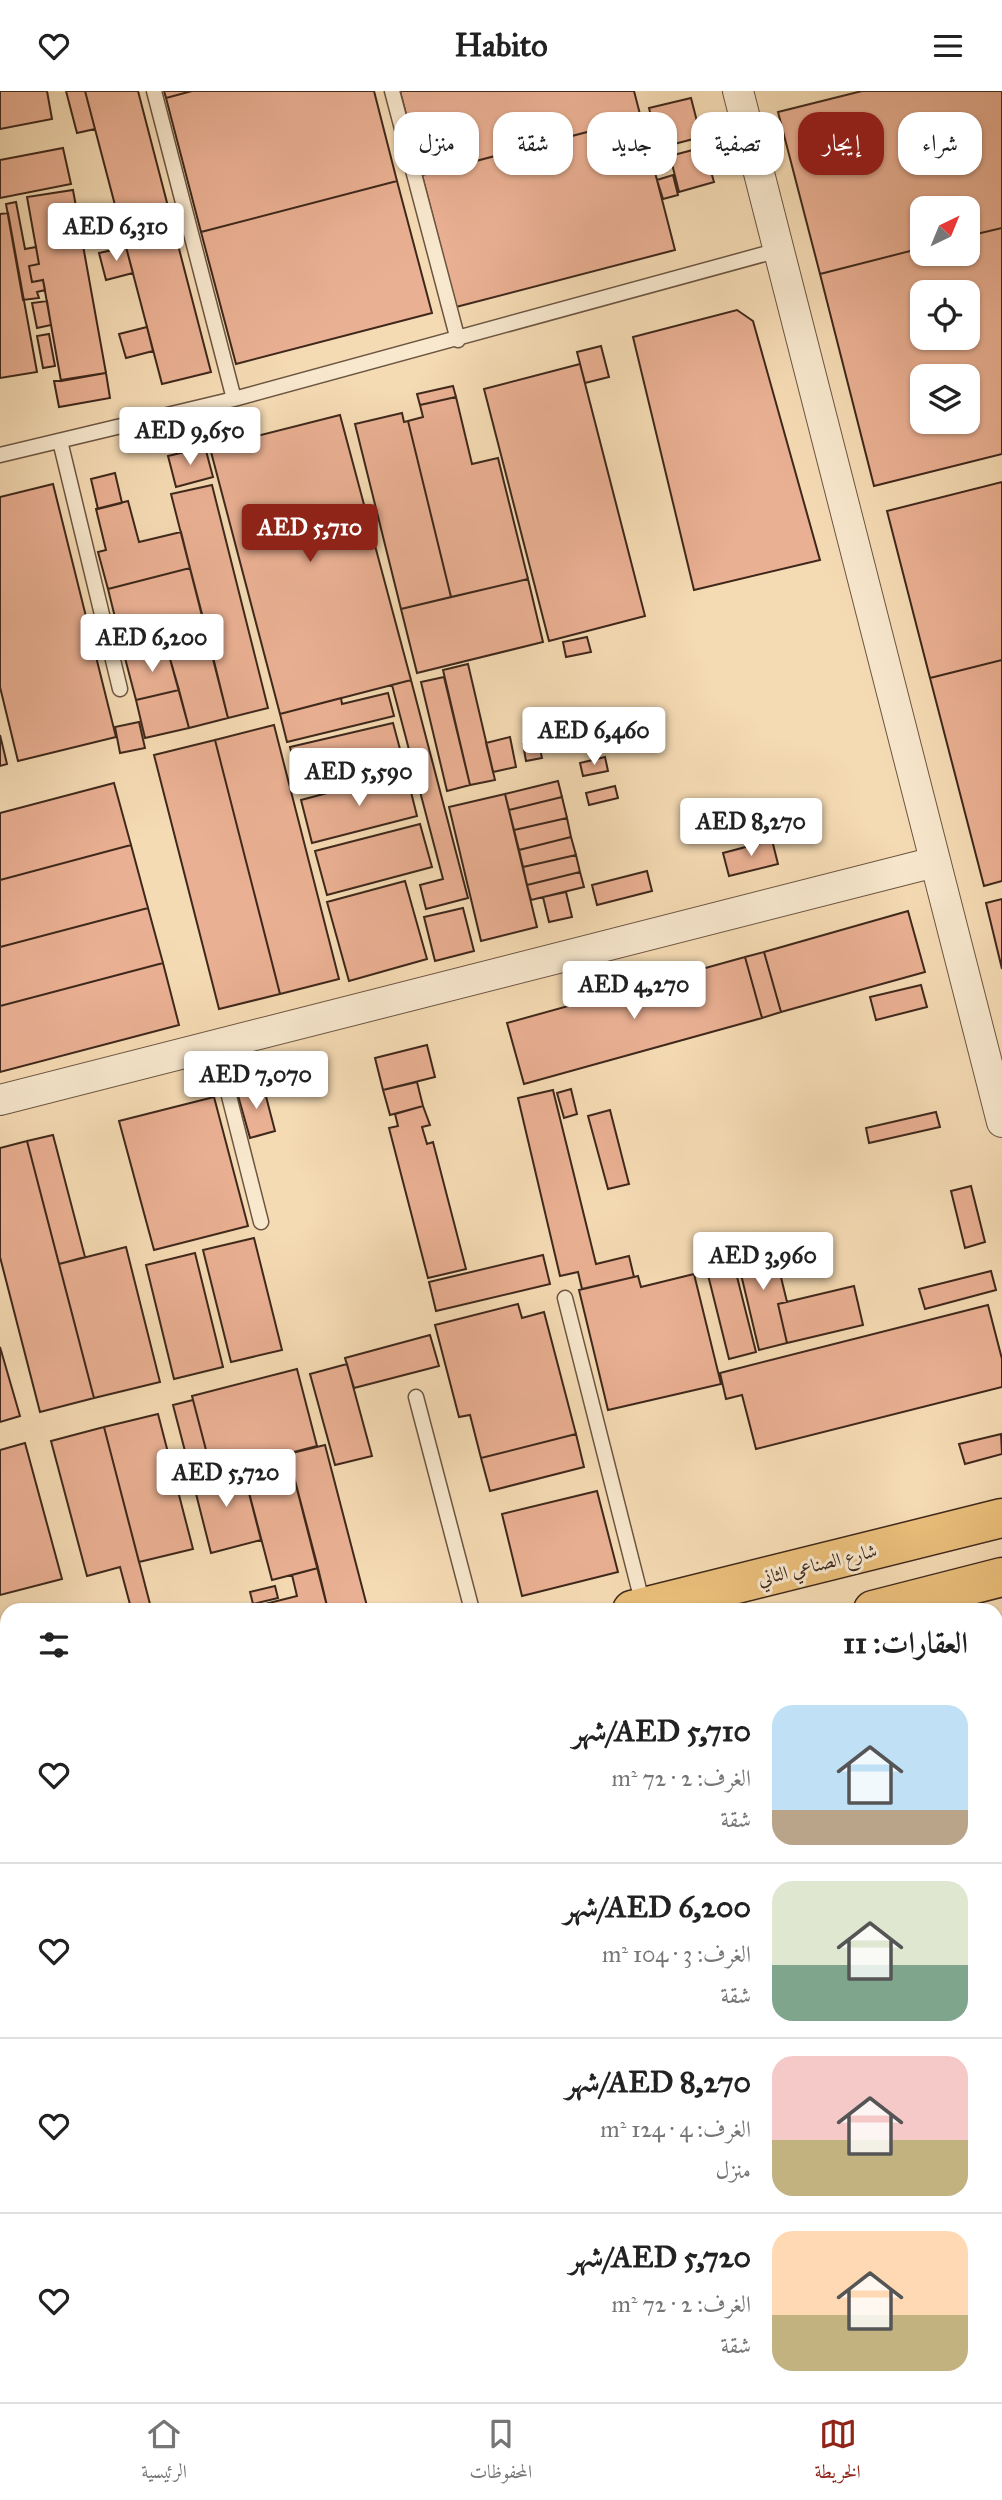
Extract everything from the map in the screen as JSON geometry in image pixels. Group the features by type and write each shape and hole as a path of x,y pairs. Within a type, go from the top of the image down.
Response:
{"main road":[{"name":"شارع الصناعي الثاني","path":"662,1603 1002,1518"},
{"path":"907,1603 1002,1577"}],"street":[{"path":"738,91 1002,1122"},
{"path":"0,1100 935,862"}],"lane":[{"path":"154,91 234,399"},
{"path":"392,91 458,340"},
{"path":"0,455 234,399 458,340 779,250"},
{"path":"60,441 120,689"},
{"path":"216,1045 261,1221"},
{"path":"565,1298 637,1603"},
{"path":"416,1397 470,1603"}],"building":[{"path":"0,91 47,91 52,119 0,129"},
{"path":"66,91 85,91 95,129 77,133"},
{"path":"85,91 138,91 211,372 162,384"},
{"path":"164,91 192,91 166,98"},
{"path":"192,91 374,91 397,181 201,232 166,98"},
{"path":"400,91 634,91 639,112 587,112 587,132 573,136 573,112 493,112 493,157 479,160 479,112 406,112"},
{"path":"862,91 1002,91 1002,228 980,233 980,196 910,196 910,251 820,274 784,135 784,112 778,112"},
{"path":"691,98 695,112 691,112 691,140 677,143 677,112 650,112 649,108"},
{"path":"587,132 587,175 656,175 675,250 456,307 422,175 479,175 479,160 493,157 493,175 573,175 573,136"},
{"path":"63,148 71,184 0,198 0,160"},
{"path":"691,150 691,175 712,175 714,182 679,192 675,175 677,175 677,154"},
{"path":"673,175 678,195 663,199 657,180"},
{"path":"397,181 432,313 236,364 201,232"},
{"path":"73,190 106,373 61,381 43,280 32,282 29,266 39,264 27,197"},
{"path":"16,202 25,249 36,247 39,264 29,266 32,282 43,280 45,290 37,292 39,298 23,300 6,204"},
{"path":"8,213 37,372 0,378 0,214"},
{"path":"1002,228 1002,454 874,486 820,274 910,251 910,266 980,266 980,233"},
{"path":"126,247 133,273 106,280 99,253"},
{"path":"47,301 51,325 37,328 32,303"},
{"path":"737,310 753,321 820,560 694,590 633,337"},
{"path":"147,327 153,351 126,358 119,334"},
{"path":"49,334 55,366 43,368 37,336"},
{"path":"601,346 609,377 585,383 577,352"},
{"path":"580,364 645,616 549,641 484,389"},
{"path":"106,373 110,398 59,407 54,381"},
{"path":"453,386 456,397 420,405 417,394"},
{"path":"456,397 472,464 498,458 528,579 451,597 408,421 423,417 420,405"},
{"path":"402,413 404,422 408,421 451,597 401,609 355,424"},
{"path":"340,415 411,680 280,714 210,448"},
{"path":"205,447 213,477 176,487 168,456"},
{"path":"115,473 122,503 98,509 91,479"},
{"path":"1002,482 1002,660 930,678 887,511"},
{"path":"53,484 116,737 18,761 0,687 0,497"},
{"path":"212,485 268,708 228,718 171,494"},
{"path":"128,501 139,542 181,532 190,568 108,589 98,552 106,550 96,509"},
{"path":"190,568 208,637 125,658 108,589"},
{"path":"528,579 543,642 417,673 401,609"},
{"path":"208,637 228,718 189,728 167,648"},
{"path":"587,637 591,652 566,657 563,642"},
{"path":"167,648 179,690 136,700 125,658"},
{"path":"1002,660 1002,881 984,886 930,678"},
{"path":"468,664 495,780 470,785 443,670"},
{"path":"444,677 470,785 447,791 421,682"},
{"path":"411,680 468,898 426,909 420,885 443,879 392,685"},
{"path":"179,690 189,728 145,738 136,700"},
{"path":"388,693 394,716 287,742 280,714 341,698 342,704"},
{"path":"139,722 145,748 120,753 115,727"},
{"path":"393,723 404,764 300,789 290,747"},
{"path":"274,725 339,979 280,994 215,740"},
{"path":"0,735 7,764 0,766"},
{"path":"510,737 516,767 493,772 486,743"},
{"path":"215,740 280,994 219,1009 154,755"},
{"path":"538,741 542,758 526,761 523,744"},
{"path":"605,757 608,771 583,776 580,763"},
{"path":"406,772 417,816 312,843 301,800"},
{"path":"558,781 562,797 509,810 505,794"},
{"path":"114,783 131,845 0,880 0,813"},
{"path":"615,786 618,798 589,805 586,793"},
{"path":"505,794 537,927 481,941 449,807"},
{"path":"562,797 567,818 514,830 509,810"},
{"path":"567,818 571,837 519,850 514,830"},
{"path":"420,824 432,867 327,895 315,851"},
{"path":"571,837 576,855 523,867 519,850"},
{"path":"772,840 778,864 729,876 723,853"},
{"path":"131,845 148,908 0,947 0,880"},
{"path":"576,855 580,872 527,885 523,867"},
{"path":"647,871 652,891 597,905 592,885"},
{"path":"580,872 584,887 531,900 527,885"},
{"path":"405,881 427,959 349,981 327,902"},
{"path":"566,892 572,917 549,922 543,897"},
{"path":"1002,899 1002,969 986,903"},
{"path":"148,908 163,963 0,1006 0,947"},
{"path":"463,908 474,951 435,961 424,917"},
{"path":"908,911 925,972 781,1012 764,952"},
{"path":"764,952 781,1012 762,1018 745,957"},
{"path":"745,957 762,1018 524,1084 507,1023"},
{"path":"163,963 179,1025 0,1072 0,1006"},
{"path":"921,985 927,1007 876,1020 870,997"},
{"path":"427,1045 435,1077 383,1090 375,1058"},
{"path":"417,1082 423,1106 390,1115 383,1090"},
{"path":"263,1085 275,1131 250,1138 237,1092"},
{"path":"571,1089 577,1114 564,1118 557,1093"},
{"path":"553,1090 596,1264 629,1256 634,1277 582,1289 578,1272 560,1276 518,1098"},
{"path":"214,1097 248,1226 154,1250 119,1121"},
{"path":"423,1106 430,1125 422,1127 427,1144 433,1142 466,1269 428,1278 389,1128 398,1126 395,1114"},
{"path":"610,1110 629,1184 608,1189 588,1116"},
{"path":"936,1112 940,1127 869,1143 866,1128"},
{"path":"53,1135 85,1257 59,1264 27,1141"},
{"path":"27,1141 94,1398 40,1412 0,1257 0,1148"},
{"path":"971,1186 985,1242 965,1248 951,1191"},
{"path":"254,1238 282,1350 231,1362 203,1250"},
{"path":"772,1240 787,1302 778,1304 787,1343 759,1350 735,1249"},
{"path":"126,1247 160,1382 94,1398 59,1264"},
{"path":"730,1249 756,1352 729,1359 703,1255"},
{"path":"195,1253 223,1367 174,1379 146,1265"},
{"path":"543,1255 550,1284 436,1311 429,1282"},
{"path":"991,1271 996,1290 925,1309 919,1289"},
{"path":"694,1274 721,1384 608,1410 579,1290 638,1276 641,1287"},
{"path":"854,1286 863,1325 787,1343 778,1304"},
{"path":"518,1304 522,1318 544,1312 576,1434 481,1458 470,1415 459,1417 435,1325"},
{"path":"988,1305 1002,1359 1002,1387 756,1449 742,1395 726,1399 720,1373"},
{"path":"430,1335 439,1366 354,1388 345,1358"},
{"path":"0,1347 20,1416 0,1422"},
{"path":"347,1364 372,1456 335,1465 310,1374"},
{"path":"297,1369 317,1446 212,1473 192,1396"},
{"path":"193,1400 212,1473 192,1478 173,1405"},
{"path":"158,1414 193,1549 139,1562 104,1427"},
{"path":"104,1427 150,1603 130,1603 120,1567 87,1576 51,1441"},
{"path":"576,1434 584,1467 490,1491 481,1458"},
{"path":"1001,1434 1002,1454 965,1464 959,1444"},
{"path":"25,1443 62,1579 0,1595 0,1450"},
{"path":"325,1445 366,1603 326,1603 288,1454"},
{"path":"288,1454 318,1568 272,1580 242,1466"},
{"path":"242,1466 261,1540 211,1553 192,1478"},
{"path":"597,1491 618,1572 522,1596 502,1514"},
{"path":"318,1568 326,1603 269,1603 297,1596 292,1575"},
{"path":"275,1586 278,1598 253,1603 250,1592"}]}
